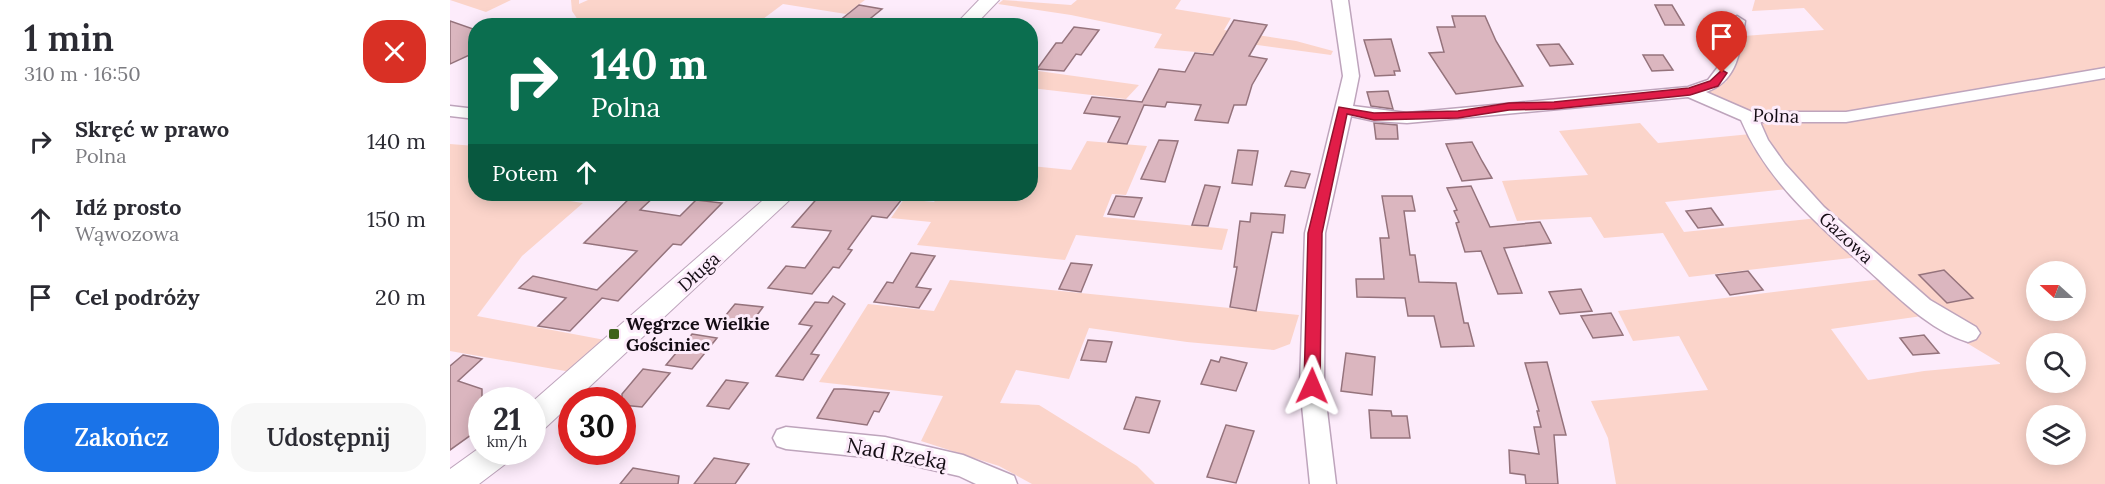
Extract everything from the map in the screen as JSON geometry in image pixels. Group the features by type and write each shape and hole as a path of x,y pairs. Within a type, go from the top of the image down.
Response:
{"street":[{"path":"971,18 990,0"},
{"path":"1323,484 1312,386 1315,233 1351,76 1340,0"},
{"path":"1690,92 1714,84 1729,63 1737,21"},
{"name":"Polna","path":"1343,109 1374,116 1407,118 1690,92 1749,117 1846,117 2105,74"},
{"path":"450,111 468,113"},
{"name":"Gazowa","path":"1749,117 1759,140 1778,168 1817,212 1922,306 1968,333"},
{"name":"Długa","path":"546,408 776,201"},
{"name":"Nad Rzeką","path":"786,438 885,448 963,466 1004,484"},
{"path":"455,484 479,465"}],"shaded area":[{"path":"450,0 511,0 486,12"},
{"path":"571,0 579,0 579,4 588,0 865,0 846,14 783,4 764,18 577,18 572,11"},
{"path":"1003,0 1071,5 1077,0 1181,0 1175,9 1231,18 1224,30 1296,41 1333,51 1331,55 1221,40 1216,54 1154,48 1162,34 1071,15 998,4"},
{"path":"1755,0 2105,0 2105,484 1616,484 1608,438 1591,401 1708,390 1679,336 1633,341 1618,311 1882,279 1831,215 1771,151 1755,118 1704,92 1726,82 1738,58 1744,36 1824,30 1804,8 1752,11","holes":["1922,316 2000,364 1924,371 1868,380 1831,329"]},
{"path":"1038,71 1139,85 1126,99 1038,89"},
{"path":"1640,123 1658,143 1751,134 1788,189 1665,202 1684,232 1818,218 1859,257 1689,277 1663,233 1604,238 1591,217 1517,221 1502,181 1588,175 1559,131"},
{"path":"1087,141 1147,146 1126,195 1112,194 1103,217 1228,229 1222,250 1076,235 1065,260 917,245 931,222 891,218 903,201 1038,201 1038,167 1071,170"},
{"path":"450,144 468,145 468,201 583,203 522,256 477,316 605,340 571,372 450,351"},
{"path":"950,280 1299,315 1290,344 1274,350 1187,342 1089,328 1069,379 1016,370 1000,403 1039,405 1137,466 1155,484 1032,484 999,466 921,441 943,396 819,382 868,304 934,311"}],"building":[{"path":"859,5 882,9 871,18 843,18"},
{"path":"1655,5 1672,5 1684,25 1665,25"},
{"path":"1452,16 1485,16 1496,41 1523,86 1456,94 1429,53 1444,52 1437,27 1455,27"},
{"path":"1234,20 1267,25 1249,56 1267,59 1252,85 1246,105 1234,105 1228,123 1195,120 1201,105 1167,102 1165,107 1144,105 1127,144 1108,142 1120,117 1084,113 1092,97 1142,102 1159,69 1185,72 1195,53 1213,55"},
{"path":"450,21 468,27 468,56 450,64"},
{"path":"1074,27 1099,30 1081,55 1076,54 1064,71 1038,69 1056,43 1062,43"},
{"path":"1391,39 1400,71 1394,71 1395,75 1375,76 1364,40"},
{"path":"1559,44 1573,64 1550,66 1537,45"},
{"path":"1643,55 1663,55 1673,70 1652,71"},
{"path":"1388,91 1393,109 1371,106 1367,92"},
{"path":"1374,123 1397,125 1398,139 1376,139"},
{"path":"1159,140 1178,141 1165,182 1141,179"},
{"path":"1472,142 1492,178 1462,181 1446,144"},
{"path":"1238,150 1258,151 1252,185 1232,183"},
{"path":"1291,171 1310,174 1305,188 1285,186"},
{"path":"1205,185 1220,187 1208,226 1192,225"},
{"path":"1471,186 1490,227 1540,222 1551,243 1504,248 1522,293 1498,294 1481,251 1465,252 1456,223 1459,222 1454,211 1457,210 1447,188"},
{"path":"1116,196 1142,198 1134,217 1108,214"},
{"path":"1382,196 1412,196 1415,211 1404,211 1410,255 1415,255 1419,282 1456,283 1464,323 1468,323 1474,346 1441,347 1434,316 1408,316 1405,298 1357,297 1356,279 1384,279 1380,238 1389,238"},
{"path":"627,201 650,201 640,210 680,216 695,201 722,203 681,245 673,244 618,301 602,298 570,331 538,326 566,298 519,288 533,276 597,290 637,251 584,243"},
{"path":"815,201 900,201 887,218 872,216 848,249 852,250 839,268 833,267 812,294 768,288 786,266 805,268 831,231 792,227"},
{"path":"1711,208 1723,225 1698,228 1686,211"},
{"path":"1251,213 1285,215 1283,233 1272,232 1256,311 1230,307 1237,267 1234,267 1240,221 1250,222"},
{"path":"911,253 935,256 916,287 931,289 919,308 874,302 887,282 893,283"},
{"path":"1071,263 1092,265 1081,292 1059,289"},
{"path":"1944,270 1973,298 1947,303 1919,275"},
{"path":"1748,271 1763,290 1730,295 1716,275"},
{"path":"1581,289 1592,311 1560,314 1549,292"},
{"path":"833,296 845,304 811,354 819,355 803,380 776,376 812,326 799,324 815,302 828,303"},
{"path":"735,304 763,307 746,330 717,326"},
{"path":"1611,313 1623,335 1593,338 1581,316"},
{"path":"692,334 717,338 692,369 666,365"},
{"path":"1924,335 1939,353 1913,355 1900,338"},
{"path":"1088,340 1112,342 1106,362 1081,360"},
{"path":"1346,353 1375,357 1372,395 1341,391"},
{"path":"463,355 482,359 458,381 476,387 468,387 468,437 450,450 450,366"},
{"path":"1221,357 1247,363 1236,391 1201,384 1211,360 1219,362"},
{"path":"1547,362 1566,435 1554,435 1558,484 1526,484 1525,475 1510,473 1509,450 1539,454 1534,427 1541,427 1537,411 1539,411 1525,363"},
{"path":"643,369 670,373 642,407 636,406 636,387 628,387"},
{"path":"726,380 748,383 729,409 707,406"},
{"path":"834,389 889,393 879,412 874,411 867,425 817,418"},
{"path":"1136,397 1160,401 1149,433 1124,429"},
{"path":"1369,410 1391,411 1392,416 1407,416 1410,438 1371,438"},
{"path":"1226,425 1254,431 1236,483 1207,477"},
{"path":"714,458 749,464 735,484 694,484"},
{"path":"633,468 679,476 678,484 620,484"}],"place":[{"name":"Węgrzce Wielkie Gościniec","path":"614,334"}],"route":[{"path":"1312,386 1315,233 1343,109 1374,116 1407,118 1458,115 1509,107 1554,106 1690,92 1714,84 1722,73"}]}
